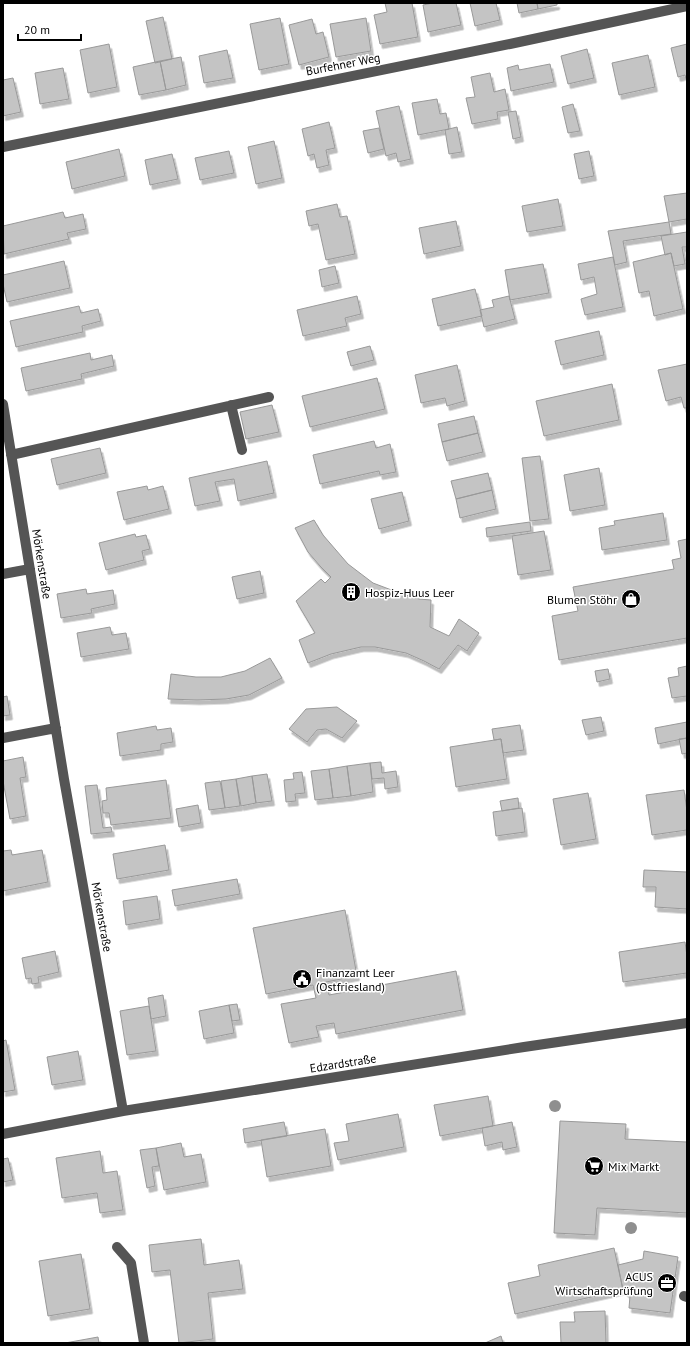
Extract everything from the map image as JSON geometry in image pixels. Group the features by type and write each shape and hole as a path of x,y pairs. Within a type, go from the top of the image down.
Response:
{"street":[{"name":"Burfehner Weg","path":"3,147 510,44 687,6"},
{"path":"11,455 269,397"},
{"name":"Mörkenstraße","path":"3,404 56,728 123,1111"},
{"path":"231,405 242,450"},
{"path":"3,574 30,569"},
{"path":"3,738 56,728"},
{"name":"Edzardstraße","path":"3,1134 123,1111 524,1047 687,1023"},
{"path":"117,1247 131,1263 144,1343"}],"building":[{"path":"385,3 412,3 418,37 380,44 374,15 387,12"},
{"path":"433,3 456,3 461,25 428,32 423,5"},
{"path":"470,3 496,3 500,20 475,26"},
{"path":"517,3 537,3 538,9 519,13"},
{"path":"537,3 557,3 557,5 538,9"},
{"path":"163,17 172,59 155,63 146,21"},
{"path":"280,18 289,64 259,70 250,24"},
{"path":"366,18 371,51 336,57 330,24"},
{"path":"312,19 316,34 323,32 329,57 299,65 289,25"},
{"path":"109,44 117,87 88,93 80,50"},
{"path":"687,44 687,83 685,75 678,77 671,48"},
{"path":"587,49 594,78 568,84 561,56"},
{"path":"227,50 233,78 204,83 199,56"},
{"path":"648,55 655,87 619,95 612,63"},
{"path":"181,57 186,85 166,90 160,61"},
{"path":"160,61 166,90 139,95 133,67"},
{"path":"550,64 554,82 511,91 507,68 518,65 519,70"},
{"path":"63,68 69,99 40,104 35,73"},
{"path":"490,73 494,92 505,89 509,110 497,112 498,119 472,124 466,98 475,97 471,77"},
{"path":"13,78 21,112 3,116 3,80"},
{"path":"437,99 440,114 446,113 449,129 418,135 412,103"},
{"path":"573,104 580,131 568,133 562,107"},
{"path":"399,106 411,159 398,162 396,153 386,156 376,111"},
{"path":"516,111 521,137 513,139 508,112"},
{"path":"329,122 335,148 326,150 329,165 317,168 314,154 308,156 302,129"},
{"path":"457,127 462,152 449,154 445,130"},
{"path":"379,128 384,149 368,153 363,131"},
{"path":"274,141 282,178 256,184 248,147"},
{"path":"119,149 125,176 72,189 66,162"},
{"path":"229,151 234,173 200,180 195,158"},
{"path":"589,151 594,176 579,179 574,154"},
{"path":"172,154 178,179 150,185 145,160"},
{"path":"687,193 687,219 669,222 664,196"},
{"path":"558,199 563,226 527,232 522,206"},
{"path":"337,204 340,217 347,216 355,254 326,260 318,224 309,226 306,211"},
{"path":"63,212 65,218 83,214 86,229 67,233 69,239 4,254 3,226"},
{"path":"456,221 461,246 424,254 419,228"},
{"path":"669,222 671,234 623,241 627,262 615,265 608,231"},
{"path":"687,232 687,247 682,247 685,264 674,266 671,253 665,255 661,236"},
{"path":"671,253 683,309 654,316 649,291 639,293 633,262"},
{"path":"613,257 623,307 585,315 581,299 597,294 594,277 581,280 578,264"},
{"path":"64,261 70,288 7,302 3,284 3,275"},
{"path":"543,264 549,293 510,300 505,270"},
{"path":"335,266 339,283 322,287 319,270"},
{"path":"475,289 482,316 438,326 432,299"},
{"path":"357,296 361,314 345,318 347,326 303,336 297,310"},
{"path":"509,296 515,319 484,327 480,310 494,307 492,300"},
{"path":"79,306 81,313 98,309 101,321 82,326 83,332 16,347 10,321"},
{"path":"599,331 604,355 561,365 555,341"},
{"path":"370,346 374,360 351,366 347,352"},
{"path":"90,353 91,360 112,355 114,366 81,374 82,379 26,391 21,368"},
{"path":"687,364 687,408 684,408 681,397 666,401 658,370"},
{"path":"457,365 465,401 447,406 445,398 421,403 415,375"},
{"path":"377,378 385,409 310,427 302,396"},
{"path":"612,384 619,420 544,436 536,401"},
{"path":"272,405 279,432 246,439 240,412"},
{"path":"474,416 478,433 442,442 438,424"},
{"path":"478,433 483,452 447,461 442,442"},
{"path":"374,441 376,448 390,444 396,472 380,475 379,471 320,484 313,455"},
{"path":"100,448 106,473 57,485 51,459"},
{"path":"540,456 549,519 530,521 522,458"},
{"path":"267,461 274,493 238,501 234,479 215,482 220,501 195,506 189,478"},
{"path":"599,468 605,505 570,511 564,475"},
{"path":"488,473 492,490 456,499 451,481"},
{"path":"147,486 148,490 163,486 169,509 124,520 117,492"},
{"path":"492,490 496,509 460,518 456,499"},
{"path":"402,492 409,521 379,529 371,499"},
{"path":"663,513 667,540 602,550 599,528 615,525 614,521"},
{"name":"Hospiz-Huus Leer","path":"314,520 323,535 348,564 373,583 419,599 431,600 430,627 449,636 459,619 479,633 467,651 458,645 439,669 406,653 375,647 361,647 331,654 308,663 299,640 315,633 296,601 321,579 325,583 331,577 308,552 295,528"},
{"path":"530,522 531,531 487,537 486,528"},
{"path":"544,531 551,570 518,575 512,536"},
{"path":"135,534 136,537 146,535 150,549 142,551 144,560 106,570 99,543"},
{"name":"Blumen Stöhr","path":"687,539 687,638 559,660 552,616 578,611 573,587 674,569 672,560 681,558 678,541"},
{"path":"260,571 264,593 237,599 232,577"},
{"path":"86,589 87,594 113,590 115,604 91,609 92,613 61,618 57,594"},
{"path":"110,627 112,635 126,633 129,649 81,657 77,633"},
{"path":"270,658 282,678 249,695 226,699 168,699 171,674 196,677 221,677 245,671"},
{"path":"687,666 687,696 672,698 668,678 679,676 678,668"},
{"path":"608,669 610,679 597,682 595,671"},
{"path":"7,696 10,715 3,716 3,697"},
{"path":"337,707 357,721 342,738 326,729 317,730 307,742 289,729 306,709"},
{"path":"601,717 604,731 586,735 582,720"},
{"path":"687,722 687,738 658,744 655,728"},
{"path":"520,725 524,750 503,753 501,739 494,740 492,729"},
{"path":"156,726 157,730 171,728 173,742 161,744 161,750 120,756 117,733"},
{"path":"687,738 687,753 682,754 679,739"},
{"path":"501,739 507,779 456,787 450,747"},
{"path":"23,757 26,777 20,778 26,816 10,819 3,781 3,761"},
{"path":"381,762 382,773 396,771 398,787 385,789 384,778 372,779 370,763"},
{"path":"370,763 373,792 351,796 347,766"},
{"path":"347,766 351,796 333,798 329,769"},
{"path":"329,769 333,798 315,800 311,771"},
{"path":"302,772 305,793 295,794 296,801 286,802 284,780 294,779 293,773"},
{"path":"267,774 272,801 256,803 252,776"},
{"path":"252,776 256,803 241,806 236,779"},
{"path":"236,779 240,806 225,808 221,781"},
{"path":"166,780 171,818 111,825 109,813 103,813 102,801 107,800 106,788"},
{"path":"220,781 225,808 209,810 205,783"},
{"path":"97,785 103,828 111,827 112,832 91,834 85,786"},
{"path":"684,790 687,811 687,830 652,835 646,795"},
{"path":"588,793 596,839 561,845 553,799"},
{"path":"518,798 519,808 502,811 500,801"},
{"path":"198,805 201,823 179,827 176,809"},
{"path":"522,808 525,832 496,836 493,812"},
{"path":"165,845 169,870 117,879 113,854"},
{"path":"11,850 12,855 42,850 48,882 3,891 3,851"},
{"path":"644,870 687,872 687,909 655,907 656,887 643,887"},
{"path":"237,879 240,894 175,906 172,890"},
{"path":"157,896 160,919 126,925 123,901"},
{"name":"Finanzamt Leer (Ostfriesland)","path":"345,910 357,976 326,982 329,995 456,971 463,1010 336,1034 334,1023 316,1026 319,1037 289,1043 281,1004 316,998 313,985 266,994 253,928"},
{"path":"685,942 687,973 623,982 619,952"},
{"path":"55,951 59,972 38,977 39,983 32,984 31,978 26,979 22,958"},
{"path":"163,995 166,1016 151,1019 148,998"},
{"path":"237,1004 240,1020 232,1021 229,1005"},
{"path":"229,1005 234,1033 204,1039 199,1011"},
{"path":"149,1006 156,1051 127,1055 120,1011"},
{"path":"6,1040 15,1090 3,1092 3,1041"},
{"path":"78,1051 83,1080 52,1085 47,1057"},
{"path":"488,1096 493,1126 440,1136 434,1105"},
{"path":"398,1114 404,1147 338,1160 334,1143 349,1141 346,1124"},
{"path":"560,1121 626,1124 625,1139 687,1142 687,1213 597,1208 595,1235 554,1233"},
{"path":"284,1122 287,1136 245,1143 243,1129"},
{"path":"512,1122 517,1147 503,1150 502,1142 485,1146 482,1128"},
{"path":"325,1129 331,1166 267,1177 261,1140"},
{"path":"181,1143 184,1157 201,1154 206,1182 164,1190 156,1148"},
{"path":"156,1148 159,1166 152,1167 155,1186 147,1188 140,1150"},
{"path":"100,1151 103,1173 117,1171 123,1210 100,1213 97,1193 62,1198 56,1158"},
{"path":"8,1158 13,1180 3,1182 3,1159"},
{"path":"201,1239 204,1265 239,1260 243,1289 208,1293 213,1339 179,1343 170,1270 152,1272 149,1245"},
{"path":"614,1248 623,1290 515,1314 508,1283 540,1276 538,1265"},
{"path":"644,1251 678,1257 670,1313 629,1308 630,1296 623,1290 618,1265 643,1259"},
{"path":"81,1254 90,1309 48,1316 39,1261"},
{"path":"605,1311 606,1343 561,1343 560,1322 575,1322 574,1312"},
{"path":"501,1336 503,1343 485,1343"},
{"path":"98,1337 99,1343 65,1343"}],"place":[{"name":"Hospiz-Huus Leer","path":"351,592"},
{"name":"Blumen Stöhr","path":"631,599"},
{"name":"Finanzamt Leer (Ostfriesland)","path":"302,979"},
{"name":"Mix Markt","path":"594,1166"},
{"name":"ACUS Wirtschaftsprüfung","path":"667,1283"}]}
